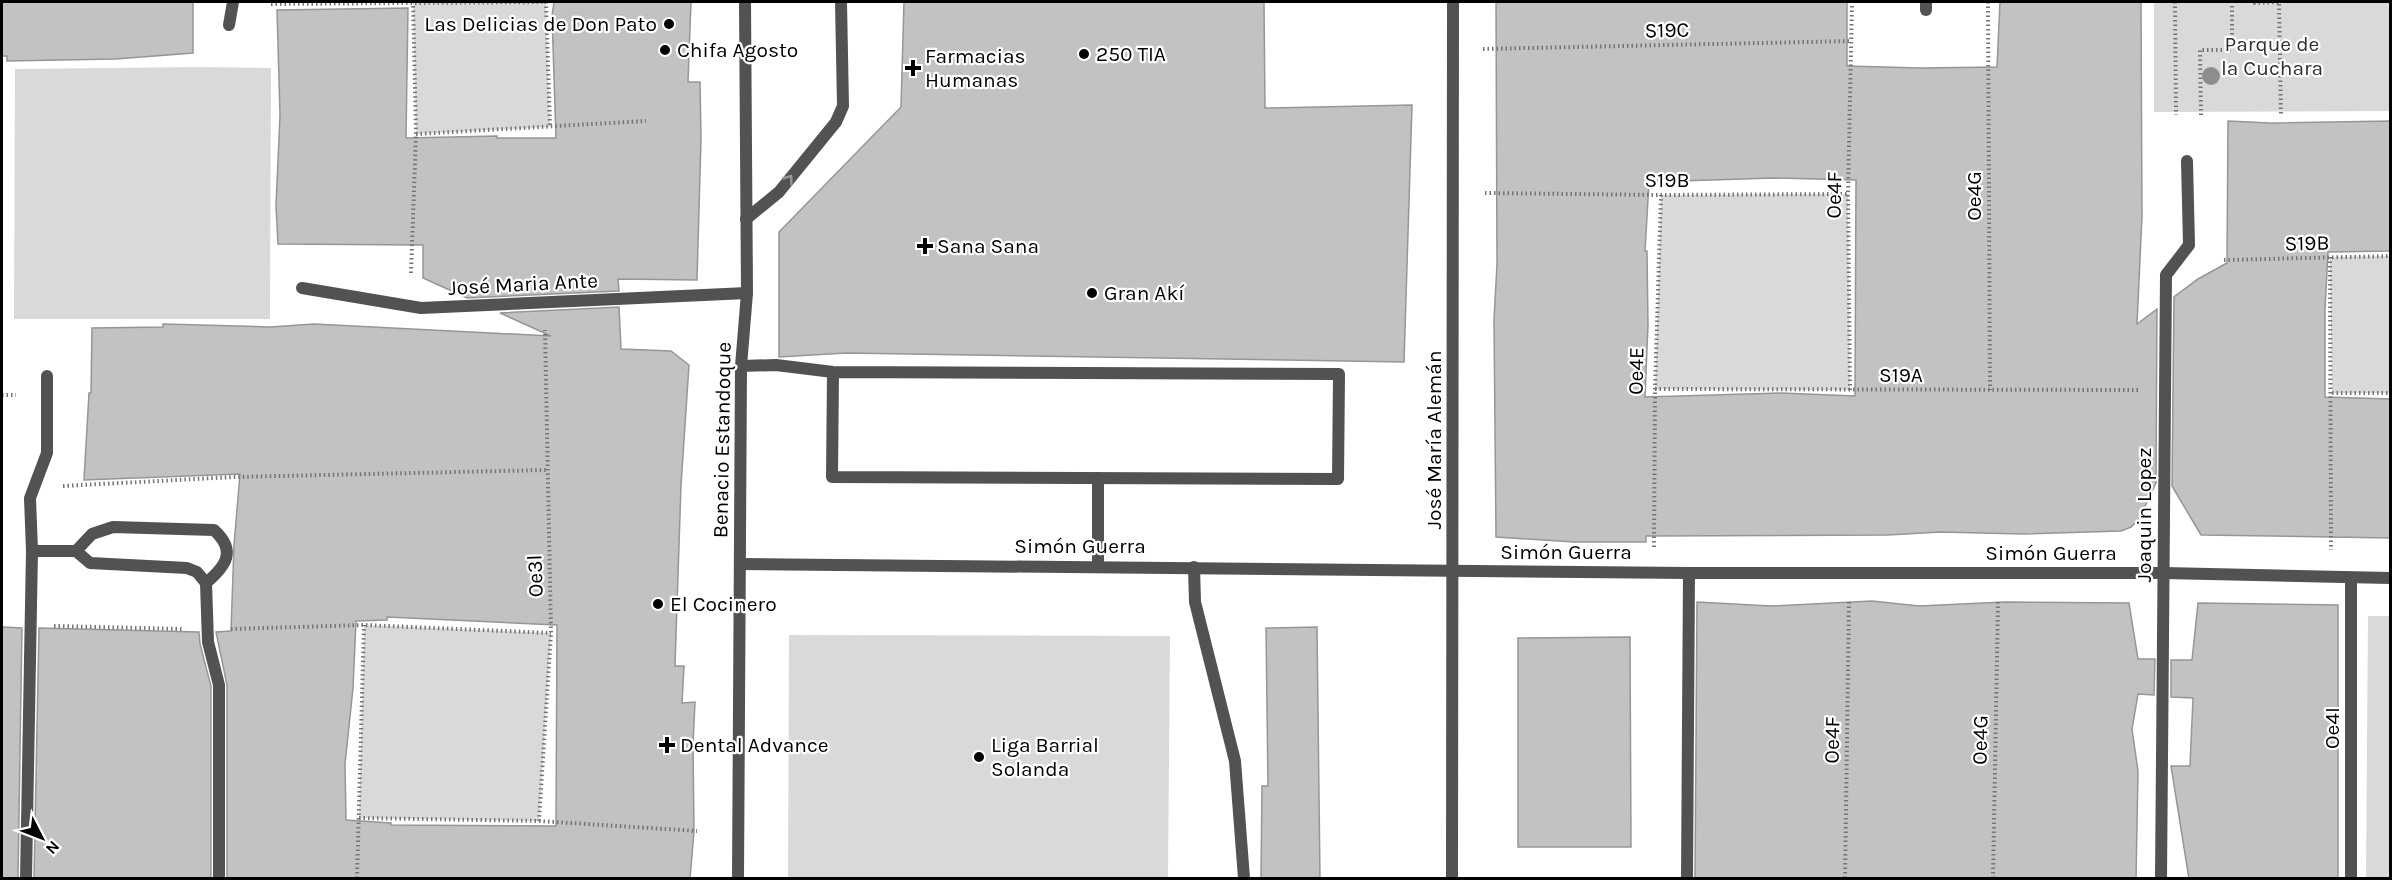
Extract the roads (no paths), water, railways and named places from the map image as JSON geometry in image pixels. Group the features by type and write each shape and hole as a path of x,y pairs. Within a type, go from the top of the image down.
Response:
{"street":[{"path":"229,25 233,2"},
{"name":"Benacio Estandoque","path":"738,879 741,366 747,293 745,2"},
{"path":"746,219 779,192 836,122 843,106 841,2"},
{"name":"José María Alemán","path":"1452,879 1453,2"},
{"name":"Joaquin Lopez","path":"2161,879 2166,275 2189,245 2187,161"},
{"name":"José Maria Ante","path":"302,288 421,308 747,293"},
{"path":"741,366 776,365 833,372 1339,374 1338,479 832,477 833,372"},
{"path":"26,879 32,551 30,498 47,453 47,376"},
{"path":"1098,478 1098,566"},
{"path":"76,551 92,534 112,527 214,530 223,538 228,554 222,569 206,583"},
{"path":"32,551 76,551 90,563 187,568 197,572 206,583 208,642 219,685 219,879"},
{"name":"Simón Guerra","path":"740,564 1689,573 2164,573 2391,578"},
{"path":"1194,567 1195,602 1235,761 1244,879"},
{"path":"1687,879 1689,573"},
{"name":"Oe4I","path":"2351,578 2351,879"}],"place":[{"name":"Las Delicias de Don Pato","path":"669,24"},
{"name":"Chifa Agosto","path":"665,50"},
{"name":"250 TIA","path":"1084,54"},
{"name":"Farmacias Humanas","path":"913,68"},
{"name":"Sana Sana","path":"925,246"},
{"name":"Gran Akí","path":"1092,293"},
{"name":"El Cocinero","path":"658,604"},
{"name":"Dental Advance","path":"667,745"},
{"name":"Liga Barrial Solanda","path":"979,757"}],"park label":[{"name":"Parque de la Cuchara","path":"2272,56"}]}
